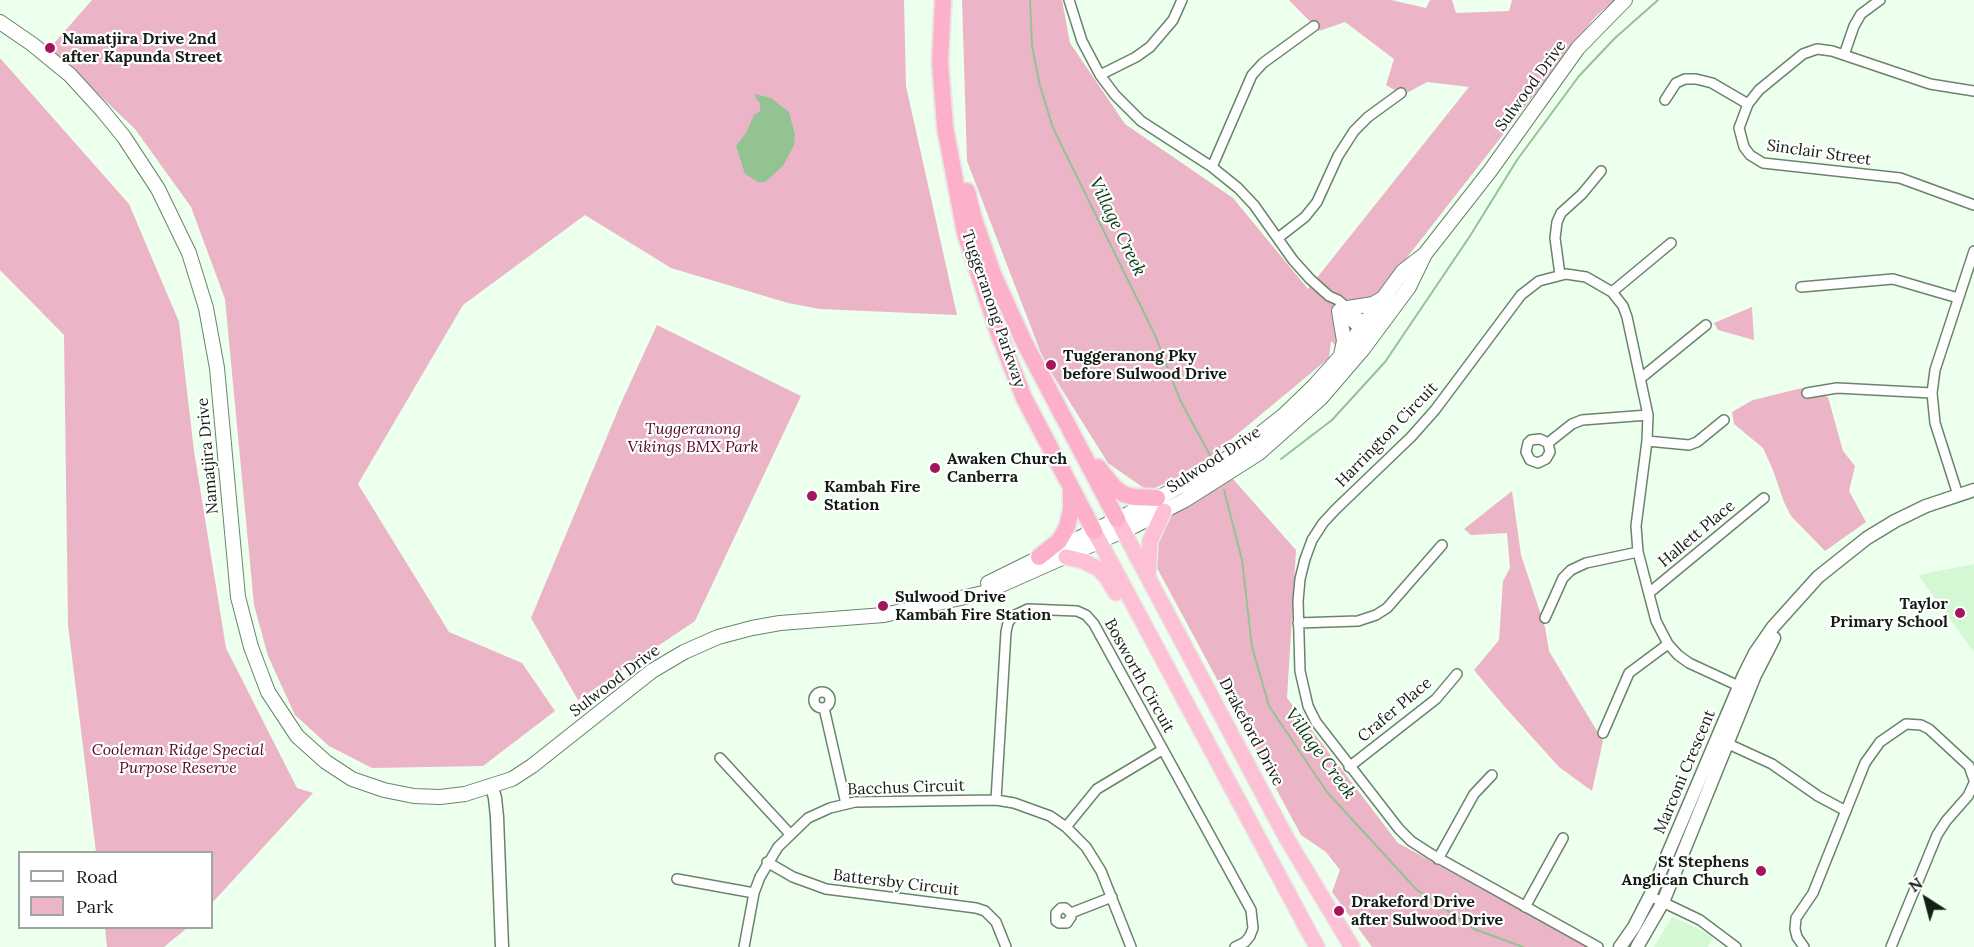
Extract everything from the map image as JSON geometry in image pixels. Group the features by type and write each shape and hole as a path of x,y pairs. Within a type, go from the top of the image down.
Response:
{"highway":[{"name":"Tuggeranong Parkway","path":"943,0 940,62 945,127 965,233 1010,365 1040,431 1097,536"},
{"name":"Tuggeranong Parkway","path":"954,0 951,41 953,107 962,166 974,219 993,274 1024,342 1120,525"},
{"path":"1076,441 1119,491 1160,505 1150,541 1148,578"},
{"path":"1039,556 1059,540 1067,527 1071,510 1070,486"},
{"name":"Drakeford Drive","path":"1120,525 1287,839 1352,947"},
{"path":"1097,536 1317,947"},
{"path":"1066,557 1083,561 1103,573 1146,630"}],"main road":[{"name":"Sulwood Drive","path":"1160,505 1255,439 1306,393 1409,287 1425,254 1490,171 1558,75 1591,33 1625,0"},
{"name":"Namatjira Drive","path":"0,22 38,48 70,75 102,110 124,137 158,189 189,253 206,308 217,368 238,597 251,647 268,692 282,716 297,736 326,762 352,779 384,790 414,796 440,797 492,787"},
{"name":"Sulwood Drive","path":"948,601 1039,556 1097,536 1222,478 1275,441 1322,398 1368,331 1383,298 1403,272 1425,254"},
{"path":"1340,357 1344,341 1344,310 1373,304 1383,298"},
{"name":"Sulwood Drive","path":"492,787 512,779 532,766 652,671 701,644 752,628 780,623 884,615 983,593 1066,557 1097,536"}],"street":[{"path":"1069,0 1082,41 1100,75 1115,95 1141,121 1212,167 1238,188 1254,205 1310,279 1368,331"},
{"path":"1100,75 1136,57 1150,47 1173,20 1182,0"},
{"path":"1844,55 1854,26 1861,14 1880,0"},
{"path":"1212,167 1252,75 1263,63 1314,26"},
{"name":"Sinclair Street","path":"1974,91 1930,84 1822,49 1803,54 1759,90 1748,104 1740,123 1740,137 1750,155 1762,163 1900,178 1974,205"},
{"path":"1665,100 1676,83 1685,79 1696,79 1712,83 1748,104"},
{"path":"1278,238 1305,217 1317,202 1338,156 1354,131 1368,117 1401,93"},
{"path":"1560,275 1555,238 1557,222 1561,213 1582,195 1601,171"},
{"path":"1611,292 1671,243"},
{"path":"1958,495 1935,423 1932,393 1935,370 1974,251"},
{"name":"Harrington Circuit","path":"1598,947 1438,859 1411,841 1326,738 1308,706 1299,671 1298,601 1302,569 1312,540 1323,524 1411,437 1435,410 1521,295 1539,281 1560,275 1586,277 1600,283 1623,306 1648,415 1647,441 1636,526 1638,552 1656,621 1668,644 1678,655 1689,663 1744,689"},
{"path":"1802,287 1893,279 1958,298"},
{"path":"1641,378 1706,325"},
{"path":"1807,393 1837,388 1932,393"},
{"path":"1548,443 1572,424 1582,420 1648,415"},
{"path":"1647,441 1689,445 1697,442 1724,420"},
{"name":"Marconi Crescent","path":"1637,947 1663,902 1744,689 1755,653 1767,634 1818,577 1862,541 1926,506 1974,490"},
{"name":"Hallett Place","path":"1649,593 1764,498"},
{"path":"1298,623 1358,621 1376,615 1387,608 1442,544"},
{"path":"1545,618 1563,578 1571,570 1586,563 1638,552"},
{"name":"Bosworth Circuit","path":"996,800 1008,623 1020,611 1028,609 1077,611 1086,615 1094,624 1251,910 1253,928 1250,936 1245,942 1234,947"},
{"path":"1603,733 1629,673 1668,644"},
{"name":"Crafer Place","path":"1349,767 1436,699 1457,674"},
{"path":"824,708 846,804"},
{"path":"1804,947 1797,937 1796,918 1813,893 1872,752 1880,742 1906,724 1922,725 1969,766 1974,782 1968,796 1946,821 1937,836 1892,947"},
{"path":"1723,741 1772,764 1818,796 1846,811"},
{"name":"Marconi Crescent","path":"1620,947 1634,927 1650,896 1723,741"},
{"path":"1066,827 1097,789 1162,750"},
{"path":"720,758 790,834"},
{"path":"1438,859 1474,794 1492,775"},
{"path":"492,787 497,817 502,947"},
{"name":"Bacchus Circuit","path":"744,947 754,893 767,862 790,834 816,814 846,804 874,800 996,800 1032,808 1066,827 1086,847 1097,862 1131,947"},
{"path":"1526,907 1563,838"},
{"name":"Battersby Circuit","path":"767,862 809,885 826,889 985,911 996,922 1006,947"},
{"path":"677,879 754,893"},
{"path":"1650,896 1700,920 1736,947"},
{"path":"1071,913 1112,897"}],"shaded area":[{"path":"755,94 771,98 789,112 795,135 794,145 783,166 765,182 758,182 745,174 736,146 746,133 754,115 760,111 760,103"},
{"name":"Taylor Primary School","path":"1974,564 1974,652 1918,575"},
{"path":"1672,917 1713,938 1708,947 1654,947"}],"green space":[{"path":"92,0 904,0 906,86 957,315 820,309 788,303 671,268 585,215 463,305 358,484 449,632 522,663 555,711 483,766 372,768 329,746 295,715 268,656 254,605 225,299 191,207 135,129 50,48"},
{"path":"962,0 1062,0 1070,43 1125,124 1233,198 1308,289 1469,87 1427,82 1403,95 1386,85 1394,59 1345,22 1319,31 1289,0 1391,0 1426,8 1430,0 1452,0 1456,13 1509,11 1512,0 1615,0 1595,17 1337,347 1331,341 1329,358 1193,471 1148,491 1108,463 1044,361 967,161"},
{"name":"Cooleman Ridge Special Purpose Reserve","path":"0,58 129,204 179,322 194,451 226,648 297,788 313,793 213,902 213,851 96,851 68,625 64,335 0,270"},
{"path":"1752,307 1754,340 1718,330 1714,323"},
{"name":"Tuggeranong Vikings BMX Park","path":"657,325 801,396 695,621 578,700 531,618 621,403"},
{"path":"1802,388 1828,397 1843,451 1855,466 1849,491 1866,522 1825,551 1791,516 1763,448 1734,424 1732,412 1753,400"},
{"path":"1233,479 1296,550 1287,698 1398,843 1588,947 1372,947 1332,892 1340,870 1326,852 1301,835 1153,557 1152,545 1167,517"},
{"path":"1512,491 1521,555 1545,627 1549,651 1603,741 1592,791 1559,767 1474,670 1499,640 1503,581 1510,568 1507,533 1471,535 1464,529"},
{"path":"105,929 186,929 164,947 107,947"}],"waterway":[{"name":"Village Creek","path":"1030,0 1032,46 1040,86 1053,128 1155,335 1180,400 1211,457"},
{"path":"1281,459 1332,420 1385,362 1470,236 1517,160 1579,76 1615,38 1658,0"},
{"name":"Village Creek","path":"1224,490 1242,560 1252,647 1269,706 1327,792 1416,889 1474,929 1523,947"}],"place":[{"name":"Namatjira Drive 2nd after Kapunda Street","path":"50,48"},
{"name":"Tuggeranong Pky before Sulwood Drive","path":"1051,365"},
{"name":"Awaken Church Canberra","path":"935,468"},
{"name":"Kambah Fire Station","path":"812,496"},
{"name":"Sulwood Drive Kambah Fire Station","path":"883,606"},
{"name":"Taylor Primary School","path":"1960,613"},
{"name":"St Stephens Anglican Church","path":"1761,871"},
{"name":"Drakeford Drive after Sulwood Drive","path":"1339,911"}]}
